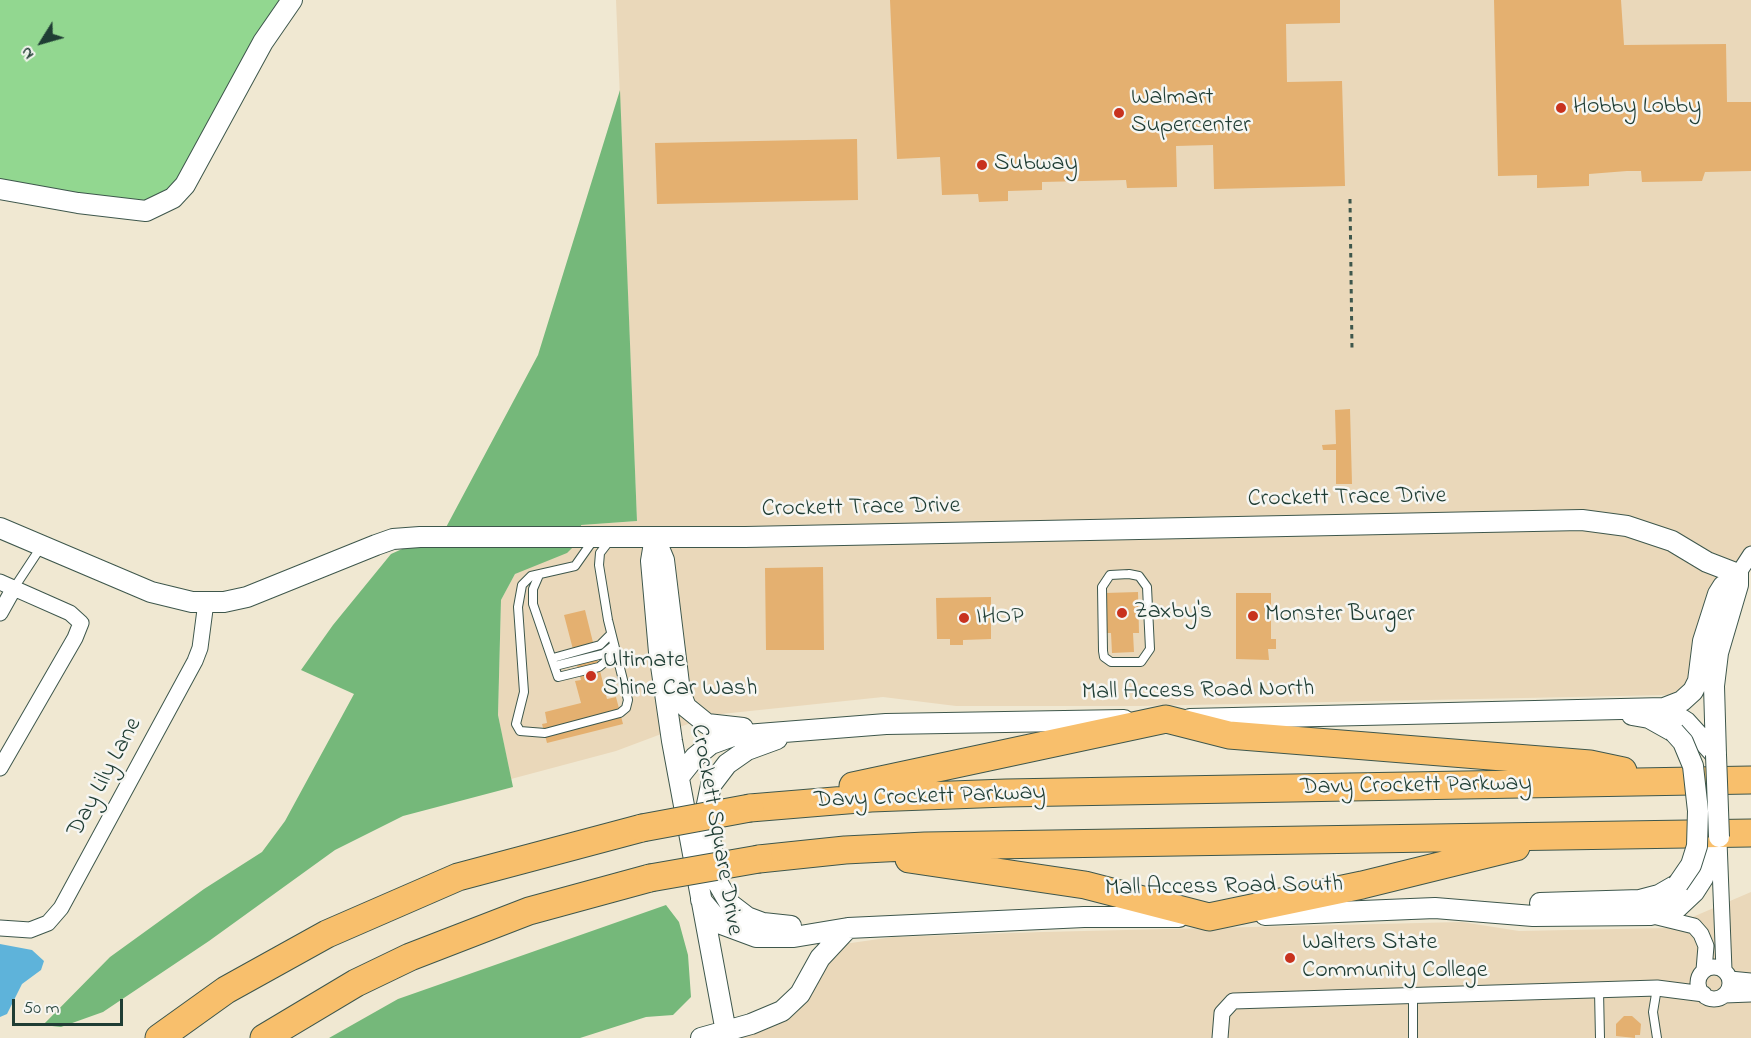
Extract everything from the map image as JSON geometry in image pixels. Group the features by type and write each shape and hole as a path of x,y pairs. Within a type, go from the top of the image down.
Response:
{"highway":[{"path":"750,808 1166,719 1229,735 1590,764 1668,781"},
{"name":"Davy Crockett Parkway","path":"159,1038 226,990 327,934 458,877 642,828 750,808 871,798 994,793 1458,787 1751,780"},
{"name":"Davy Crockett Parkway","path":"264,1038 356,983 419,954 538,908 650,878 759,859 845,850 1011,844 1751,832"},
{"path":"845,850 1085,885 1209,917 1362,885 1563,836"}],"street":[{"path":"0,189 78,203 146,211 173,198 185,185 259,51 292,0"},
{"name":"Crockett Trace Drive","path":"0,528 151,592 179,600 206,602 247,597 393,539 603,538 1582,520 1627,526 1665,538 1707,562 1738,574"},
{"name":"Crockett Square Drive","path":"655,537 664,560 680,692 686,707 707,724 718,727 808,729"},
{"name":"Crockett Square Drive","path":"655,537 651,561 652,593 659,652 679,777 726,1035"},
{"path":"1716,755 1680,727 1664,708 1682,701 1693,691 1698,681 1703,641 1718,594 1723,586 1738,574 1751,554"},
{"path":"1724,995 1729,989 1719,837 1714,686 1718,653 1738,585 1738,574"},
{"path":"0,613 7,585 70,613 81,623 75,638 0,768"},
{"name":"Day Lily Lane","path":"0,928 30,930 48,923 61,908 195,662 200,648 206,602"},
{"name":"Mall Access Road North","path":"679,777 695,758 723,738 808,729 982,721 1612,711 1664,708"},
{"path":"1612,711 1680,727"},
{"path":"1436,908 1640,900 1686,888 1697,846 1698,811 1693,766 1683,742 1680,727"},
{"path":"808,729 737,755 711,785 706,809 716,880 737,911 763,923 788,927 818,925 848,928"},
{"name":"Mall Access Road South","path":"701,900 721,924 736,932 756,937 794,937 848,928 1084,917 1209,917 1436,908 1533,916 1650,915 1677,908 1686,888 1703,878 1719,837"},
{"path":"1650,915 1694,926 1706,946 1699,985 1704,994"},
{"path":"700,1038 726,1035 769,1017 790,1005 800,994 820,958 848,928"},
{"path":"1657,988 1702,974 1714,967 1727,975 1751,981"},
{"path":"1220,1038 1222,1013 1225,1006 1233,1001 1657,988 1704,994 1712,998 1751,994"}],"lane":[{"path":"603,538 599,565 611,634 628,700 626,708 620,713 545,733 520,731 516,724 524,692 518,607 522,585 531,576 575,566 603,538"},
{"path":"7,585 42,545"},
{"path":"539,575 533,589 533,604 558,677 599,667 615,649"},
{"path":"1141,666 1146,663 1150,649 1147,587 1139,576 1110,575 1102,587 1104,657 1110,662 1141,662 1147,657"},
{"path":"554,662 600,645 611,634"},
{"path":"1657,988 1653,1012 1657,1038"},
{"path":"1599,991 1600,1038"},
{"path":"1413,996 1413,1038"}],"path":[{"path":"1350,199 1352,349"}],"shaded area":[{"path":"616,0 1751,0 1751,554 1689,686 1668,695 1140,706 956,706 883,697 712,715 616,751 511,779 498,715 501,600 515,574 580,525 637,521"},
{"name":"Walters State Community College","path":"1751,892 1751,1038 736,1038 823,966 843,944 893,937 1462,922 1519,931 1667,928"}],"green space":[{"path":"0,0 292,0 161,205 0,189"},
{"path":"620,90 637,521 581,525 582,538 567,553 515,574 501,600 498,715 513,787 403,816 335,850 209,941 103,1012 61,1027 43,1025 110,957 204,889 262,852 285,821 354,694 301,670 333,625 391,554 411,545 435,548 538,355"},
{"path":"666,905 679,922 688,955 691,997 673,1015 646,1017 580,1038 329,1038 398,999"}],"water":[{"path":"0,944 32,950 44,961 41,970 22,984 7,1014 0,1017"}],"building":[{"name":"Walmart Supercenter","path":"890,0 1340,0 1340,23 1286,24 1287,82 1342,81 1345,186 1214,189 1213,145 1176,146 1177,187 1127,188 1126,180 1042,182 1042,190 1008,191 1008,201 979,202 978,194 942,195 940,157 897,159"},
{"name":"Hobby Lobby","path":"1494,0 1621,0 1624,45 1726,44 1727,102 1751,102 1751,171 1705,172 1702,181 1642,182 1641,171 1589,174 1589,186 1537,188 1537,175 1498,176"},
{"path":"857,139 858,200 657,204 655,143"},
{"path":"1350,409 1352,484 1336,484 1336,450 1323,450 1322,445 1336,444 1335,410"},
{"path":"823,567 824,650 766,650 765,568"},
{"name":"Zaxby's","path":"1138,592 1139,633 1133,633 1134,652 1112,653 1111,633 1107,633 1105,593"},
{"name":"Monster Burger","path":"1236,593 1271,593 1271,639 1276,639 1276,649 1268,649 1269,660 1236,659"},
{"name":"IHOP","path":"991,597 991,639 963,640 963,645 950,645 950,639 937,639 936,598"},
{"name":"Ultimate Shine Car Wash","path":"585,610 607,699 616,697 623,724 547,743 542,724 547,723 545,712 581,703 575,681 581,680 564,615"},
{"path":"1624,1016 1632,1016 1641,1024 1640,1035 1635,1035 1635,1038 1616,1036 1616,1024"}],"place":[{"name":"Hobby Lobby","path":"1561,108"},
{"name":"Walmart Supercenter","path":"1119,113"},
{"name":"Subway","path":"982,165"},
{"name":"Zaxby's","path":"1122,613"},
{"name":"Monster Burger","path":"1253,616"},
{"name":"IHOP","path":"964,618"},
{"name":"Ultimate Shine Car Wash","path":"591,676"},
{"name":"Walters State Community College","path":"1290,958"}]}
